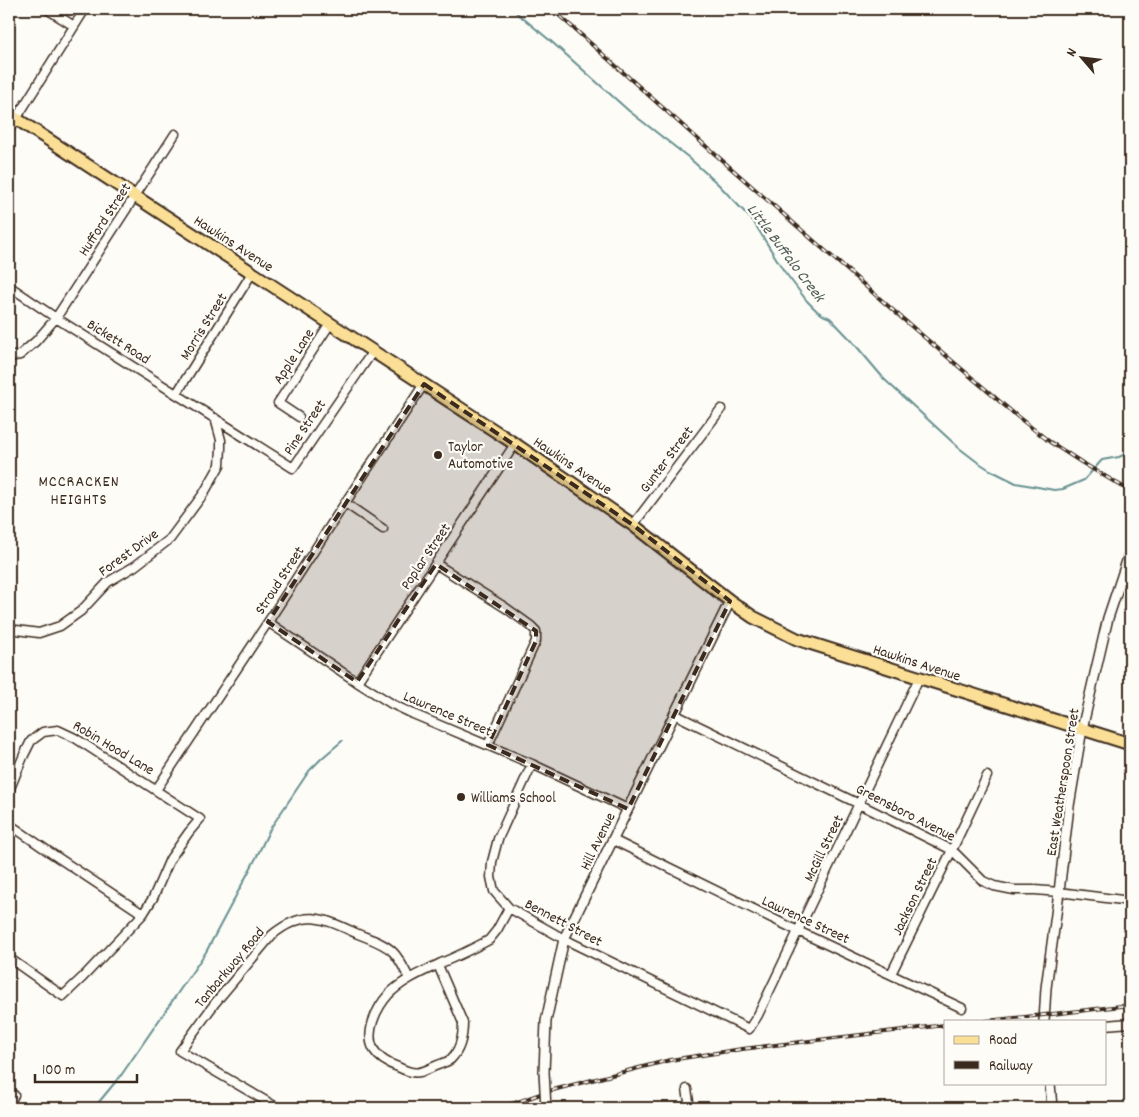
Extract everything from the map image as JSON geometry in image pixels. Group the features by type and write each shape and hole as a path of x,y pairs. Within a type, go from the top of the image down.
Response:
{"main road":[{"name":"Hawkins Avenue","path":"12,116 515,444 634,525 730,601 754,617 797,639 1130,744"}],"street":[{"path":"47,9 74,26"},
{"path":"9,130 12,116 85,9"},
{"name":"Hufford Street","path":"9,357 20,355 36,341 56,318 175,134"},
{"name":"Morris Street","path":"177,393 252,273"},
{"name":"Bickett Road","path":"9,286 56,318 215,418"},
{"name":"Apple Lane","path":"299,417 278,403 330,324"},
{"name":"Pine Street","path":"215,418 293,468 372,351"},
{"name":"Stroud Street","path":"156,790 424,384"},
{"name":"Gunter Street","path":"634,525 721,409"},
{"name":"Forest Drive","path":"10,630 39,633 60,626 81,611 108,582 135,566 170,539 204,493 220,465 221,440 215,418"},
{"name":"Poplar Street","path":"357,682 515,444"},
{"path":"345,503 383,529"},
{"name":"East Weatherspoon Street","path":"1044,1020 1046,988 1069,806 1082,729 1108,618 1130,552"},
{"path":"436,564 506,608 536,631 536,641 488,745"},
{"name":"Hill Avenue","path":"546,1108 544,1072 546,1021 564,939 730,601"},
{"name":"Lawrence Street","path":"268,622 392,704 532,764 628,809"},
{"name":"McGill Street","path":"749,1029 758,1015 919,678"},
{"name":"Greensboro Avenue","path":"674,714 952,850 983,881 994,886 1014,890 1059,892 1130,901"},
{"name":"Robin Hood Lane","path":"9,791 31,741 43,732 58,730 75,738 200,819 170,859 144,914"},
{"name":"Bennett Street","path":"532,764 498,839 492,862 491,877 494,891 509,908 564,939 749,1029"},
{"name":"Jackson Street","path":"891,974 987,776"},
{"path":"9,824 144,914 63,996 9,958"},
{"name":"Lawrence Street","path":"613,840 798,931 962,1008"},
{"path":"438,965 463,1023 461,1040 449,1061 419,1073 399,1068 383,1059 373,1048 371,1039 372,1025 380,1004 409,978 489,940 498,930 509,908"},
{"name":"Tanbarkway Road","path":"278,1108 180,1051 215,1003 272,935 292,921 309,917 321,919 381,944 392,951 409,978"},
{"path":"1106,1026 1130,1023"},
{"path":"1050,1084 1052,1108"},
{"path":"687,1089 690,1108"},
{"path":"9,1105 14,1095"}],"highlighted area":[{"path":"424,384 633,525 730,601 628,809 488,745 536,641 536,631 436,564 357,682 268,622"}],"waterway":[{"name":"Little Buffalo Creek","path":"512,9 629,111 688,157 718,184 753,221 784,271 807,301 817,311 830,318 885,380 959,448 976,461 1016,483 1054,490 1063,489 1084,480 1102,460 1119,457 1130,452"},
{"path":"94,1108 122,1074 206,952 270,829 309,771 342,741"}],"railway":[{"path":"552,9 903,319 1018,417 1050,442 1130,491"},
{"path":"996,1020 1130,1005"},
{"path":"500,1108 549,1091 670,1060 742,1049 944,1025"}],"place":[{"name":"Taylor Automotive","path":"438,455"},
{"name":"Williams School","path":"461,797"}],"district":[{"name":"MCCRACKEN HEIGHTS","path":"79,489"}]}
